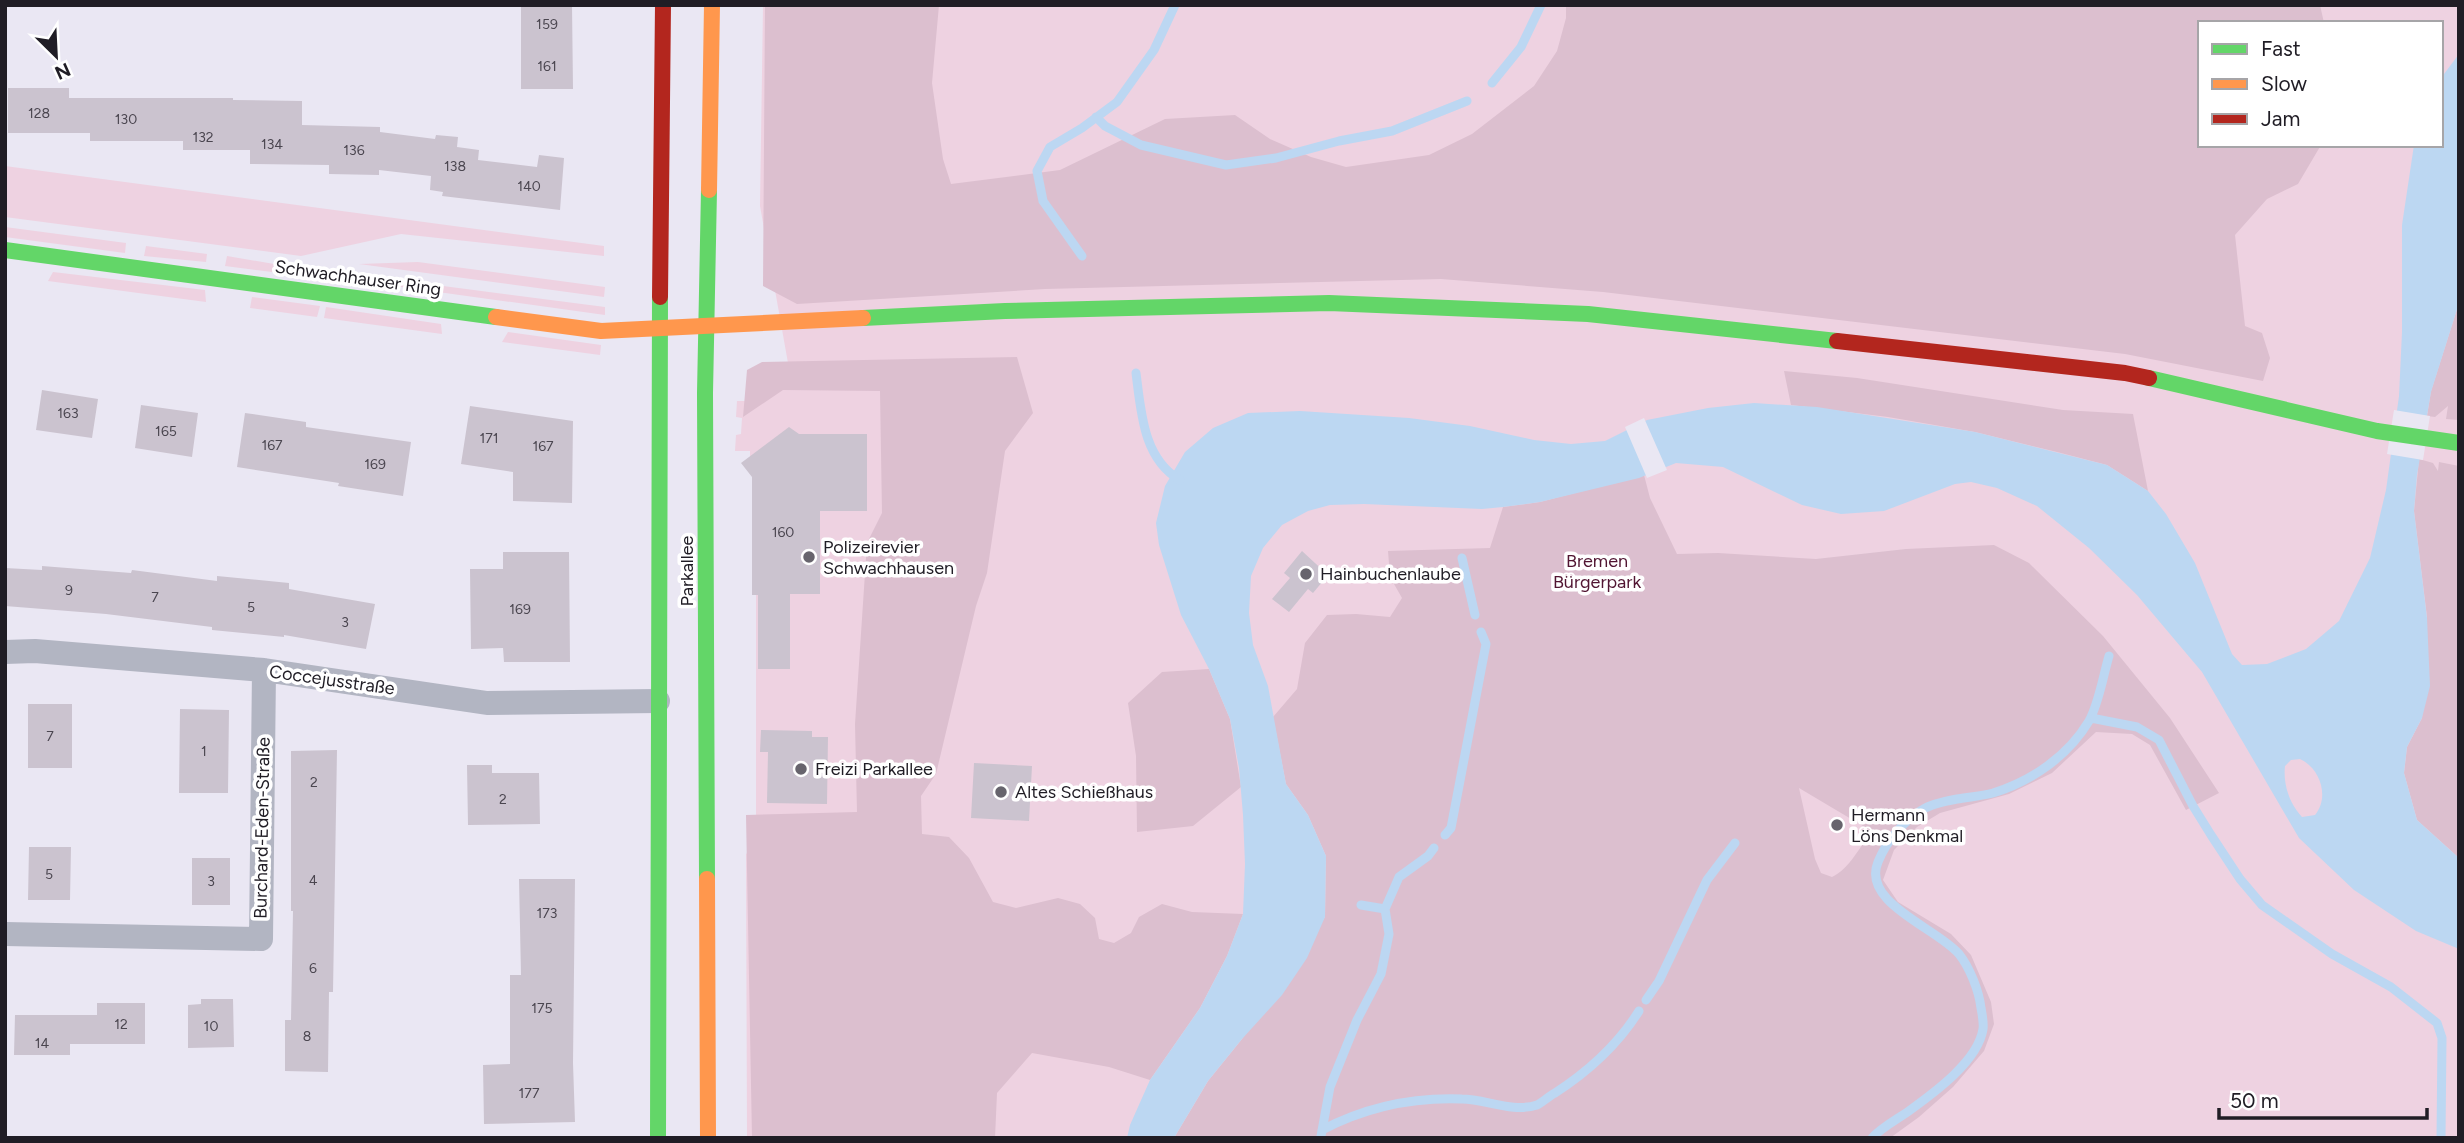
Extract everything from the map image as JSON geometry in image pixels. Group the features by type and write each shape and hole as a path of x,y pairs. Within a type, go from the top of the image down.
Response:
{"main road":[{"name":"Parkallee","path":"657,1138 663,5"},
{"name":"Parkallee","path":"708,1138 705,845 707,326 712,5"},
{"name":"Schwachhauser Ring","path":"5,250 601,331 980,312 1329,303 1588,314 2125,373 2377,431 2451,442"}],"street":[{"name":"Coccejusstraße","path":"5,652 35,651 264,670 487,703 658,701"},
{"name":"Burchard-Eden-Straße","path":"5,934 261,939 264,670"}],"green space":[{"name":"Bremen Bürgerpark","path":"763,5 2459,5 2459,1138 747,1138 746,854 756,846 756,469 750,468 750,451 735,451 736,435 741,434 742,418 736,417 737,401 754,401 788,363 760,206"},
{"path":"765,5 939,5 932,83 943,159 951,184 1060,170 1165,119 1235,115 1270,139 1311,157 1346,167 1429,155 1472,134 1534,86 1557,51 1566,18 1566,5 2320,5 2324,21 2198,21 2198,147 2320,147 2298,184 2267,199 2235,235 2245,326 2262,333 2270,358 2263,381 2125,354 1603,292 1441,279 1045,289 797,304 763,286"},
{"path":"5,166 604,246 604,256 401,234 301,256 5,217"},
{"path":"5,227 126,243 125,253 5,237"},
{"path":"146,246 207,254 206,262 144,256"},
{"path":"227,256 274,264 272,272 225,266"},
{"path":"418,262 605,287 604,297 359,264"},
{"path":"53,272 205,290 206,302 48,281"},
{"path":"336,272 605,307 605,315 337,278"},
{"path":"252,297 320,306 317,317 250,308"},
{"path":"2459,303 2459,420 2446,419 2448,406 2435,417 2427,416 2431,391"},
{"path":"326,307 441,324 442,334 324,318"},
{"path":"508,332 601,345 600,355 502,342"},
{"path":"1017,357 1033,413 1005,451 987,573 976,606 936,774 921,796 922,834 949,837 969,858 993,902 1016,908 1058,898 1080,904 1095,918 1099,939 1114,943 1131,933 1139,917 1162,904 1192,912 1243,914 1227,956 1200,1008 1150,1080 1109,1067 1032,1053 997,1093 995,1138 752,1138 746,815 857,812 855,724 867,543 882,513 880,391 783,390 743,417 747,370 762,362"},
{"path":"1784,371 1857,378 2063,410 2133,414 2148,491 2107,465 1975,432 1888,417 1791,405"},
{"path":"2419,459 2433,463 2438,471 2439,462 2459,466 2459,858 2417,820 2404,773 2407,747 2422,718 2427,617 2414,511"},
{"path":"1644,475 1650,498 1677,554 1718,553 1816,559 1906,549 1994,545 2029,563 2103,636 2170,718 2219,793 2186,810 2150,745 2132,734 2096,732 2052,773 2009,794 1940,813 1917,827 1894,850 1883,880 1898,902 1951,934 1971,955 1991,1002 1994,1024 1984,1051 1953,1087 1890,1138 1174,1138 1208,1081 1242,1039 1325,917 1326,856 1308,815 1286,784 1273,717 1297,689 1305,643 1327,615 1390,617 1402,598 1390,577 1388,551 1490,548 1503,507 1540,502","holes":["1799,788 1873,832 1838,873 1832,877 1821,873 1815,859"]},
{"path":"1209,669 1230,719 1241,787 1193,826 1137,832 1136,756 1128,703 1162,672"}],"water":[{"path":"2459,54 2459,303 2431,392 2417,475 2414,511 2427,618 2430,686 2422,718 2407,747 2404,773 2417,820 2459,858 2459,949 2416,931 2354,890 2299,838 2202,672 2137,595 2089,548 2037,506 1997,488 1971,482 1955,484 1884,511 1841,514 1802,505 1723,467 1676,463 1639,478 1540,502 1503,507 1482,509 1330,505 1308,511 1282,525 1263,548 1251,576 1249,613 1253,645 1268,686 1286,784 1308,815 1326,856 1325,917 1307,958 1282,995 1208,1081 1174,1138 1127,1138 1150,1080 1200,1008 1227,956 1243,914 1243,815 1239,768 1230,719 1209,669 1181,615 1159,545 1156,523 1165,486 1185,452 1213,428 1248,413 1300,411 1409,418 1571,444 1605,441 1647,420 1708,408 1754,403 1817,407 1975,432 2107,465 2148,491 2166,514 2195,563 2232,654 2242,665 2267,664 2306,649 2339,621 2370,558 2386,490 2399,396 2402,225 2414,147 2443,147 2443,75","holes":["2300,759 2313,769 2321,784 2322,800 2315,815 2302,817 2288,793 2285,766 2291,760"]}],"pier":[{"path":"2394,410 2430,416 2423,460 2387,454"},
{"path":"1644,418 1667,470 1647,478 1625,427"}],"building":[{"path":"521,5 572,5 573,89 521,89"},
{"path":"8,88 69,88 69,98 233,98 302,101 302,125 380,127 380,132 435,139 436,135 458,137 457,147 479,150 478,160 537,167 539,155 564,158 560,210 442,196 443,192 430,190 431,176 379,170 379,175 329,174 329,165 250,164 250,150 183,150 183,141 90,141 90,133 8,133"},
{"path":"42,390 98,399 92,438 36,430"},
{"path":"141,405 198,413 192,457 135,448"},
{"path":"470,406 573,421 572,503 513,501 513,472 461,464"},
{"path":"245,413 306,422 306,427 411,442 403,496 237,467"},
{"path":"789,427 799,434 867,434 867,511 820,511 820,594 790,594 790,669 758,669 758,595 752,595 752,477 741,463"},
{"name":"Hainbuchenlaube","path":"1302,551 1328,575 1313,593 1308,589 1289,612 1272,599 1290,578 1284,573"},
{"path":"503,552 569,552 570,662 504,662 503,648 471,649 470,569 503,569"},
{"path":"42,566 131,573 132,570 217,581 217,576 289,583 289,589 375,604 366,649 284,635 212,630 212,627 106,614 5,606 5,568 42,570"},
{"path":"28,704 72,704 72,768 28,768"},
{"path":"180,709 229,710 228,793 179,793"},
{"path":"761,730 812,731 812,737 828,737 827,804 767,803 768,752 760,752"},
{"path":"337,750 333,992 329,992 328,1072 285,1071 285,1020 291,1020 291,751"},
{"name":"Altes Schießhaus","path":"974,763 1032,766 1029,821 971,818"},
{"path":"467,765 492,765 492,773 539,773 540,824 468,825"},
{"path":"29,847 71,847 70,900 28,900"},
{"path":"192,858 230,858 230,905 192,905"},
{"path":"519,879 575,879 575,1122 484,1124 483,1065 510,1064 510,975 521,975"},
{"path":"201,999 233,999 234,1047 188,1048 188,1005 201,1004"},
{"path":"97,1003 145,1003 145,1044 70,1044 70,1055 14,1055 15,1015 97,1015"}],"waterway":[{"path":"1082,256 1043,201 1037,171 1050,147 1117,102 1154,50 1175,5"},
{"path":"1492,83 1521,47 1541,5"},
{"path":"1096,117 1105,126 1141,145 1226,165 1276,158 1339,141 1392,131 1467,101"},
{"path":"1136,373 1142,418 1151,447 1158,460 1180,480"},
{"path":"1462,558 1475,615"},
{"path":"1445,835 1451,828 1486,644 1481,632"},
{"path":"1872,1138 1952,1077 1972,1054 1983,1027 1976,987 1959,954 1949,944 1904,914 1880,890 1876,877 1881,854 1902,826 1926,808 2007,788 2022,782 2060,756 2089,721 2109,656"},
{"path":"2091,718 2137,727 2159,740 2211,835 2240,879 2262,905 2332,954 2391,987 2437,1023 2442,1038 2441,1138"},
{"path":"1646,1000 1659,981 1707,880 1735,843"},
{"path":"1321,1136 1330,1087 1357,1020 1381,974 1389,934 1385,909 1399,877 1428,856 1434,848"},
{"path":"1361,905 1385,909"},
{"path":"1322,1130 1355,1115 1407,1102 1443,1099 1471,1100 1509,1107 1537,1105 1602,1057 1639,1011"}],"traffic: fast":[{"path":"707,879 705,393 709,190"},
{"path":"5,250 496,317"},
{"path":"658,1138 660,297"},
{"path":"863,318 1005,311 1329,303 1588,314 1837,341"},
{"path":"2149,378 2377,431 2459,443"}],"traffic: slow":[{"path":"709,190 712,5"},
{"path":"496,317 601,331 863,318"},
{"path":"707,879 708,1138"}],"traffic: jam":[{"path":"660,297 663,5"},
{"path":"1837,341 2125,373 2149,378"}],"place":[{"name":"Polizeirevier Schwachhausen","path":"809,557"},
{"name":"Hainbuchenlaube","path":"1306,574"},
{"name":"Freizi Parkallee","path":"801,769"},
{"name":"Altes Schießhaus","path":"1001,792"},
{"name":"Hermann Löns Denkmal","path":"1837,825"}]}
